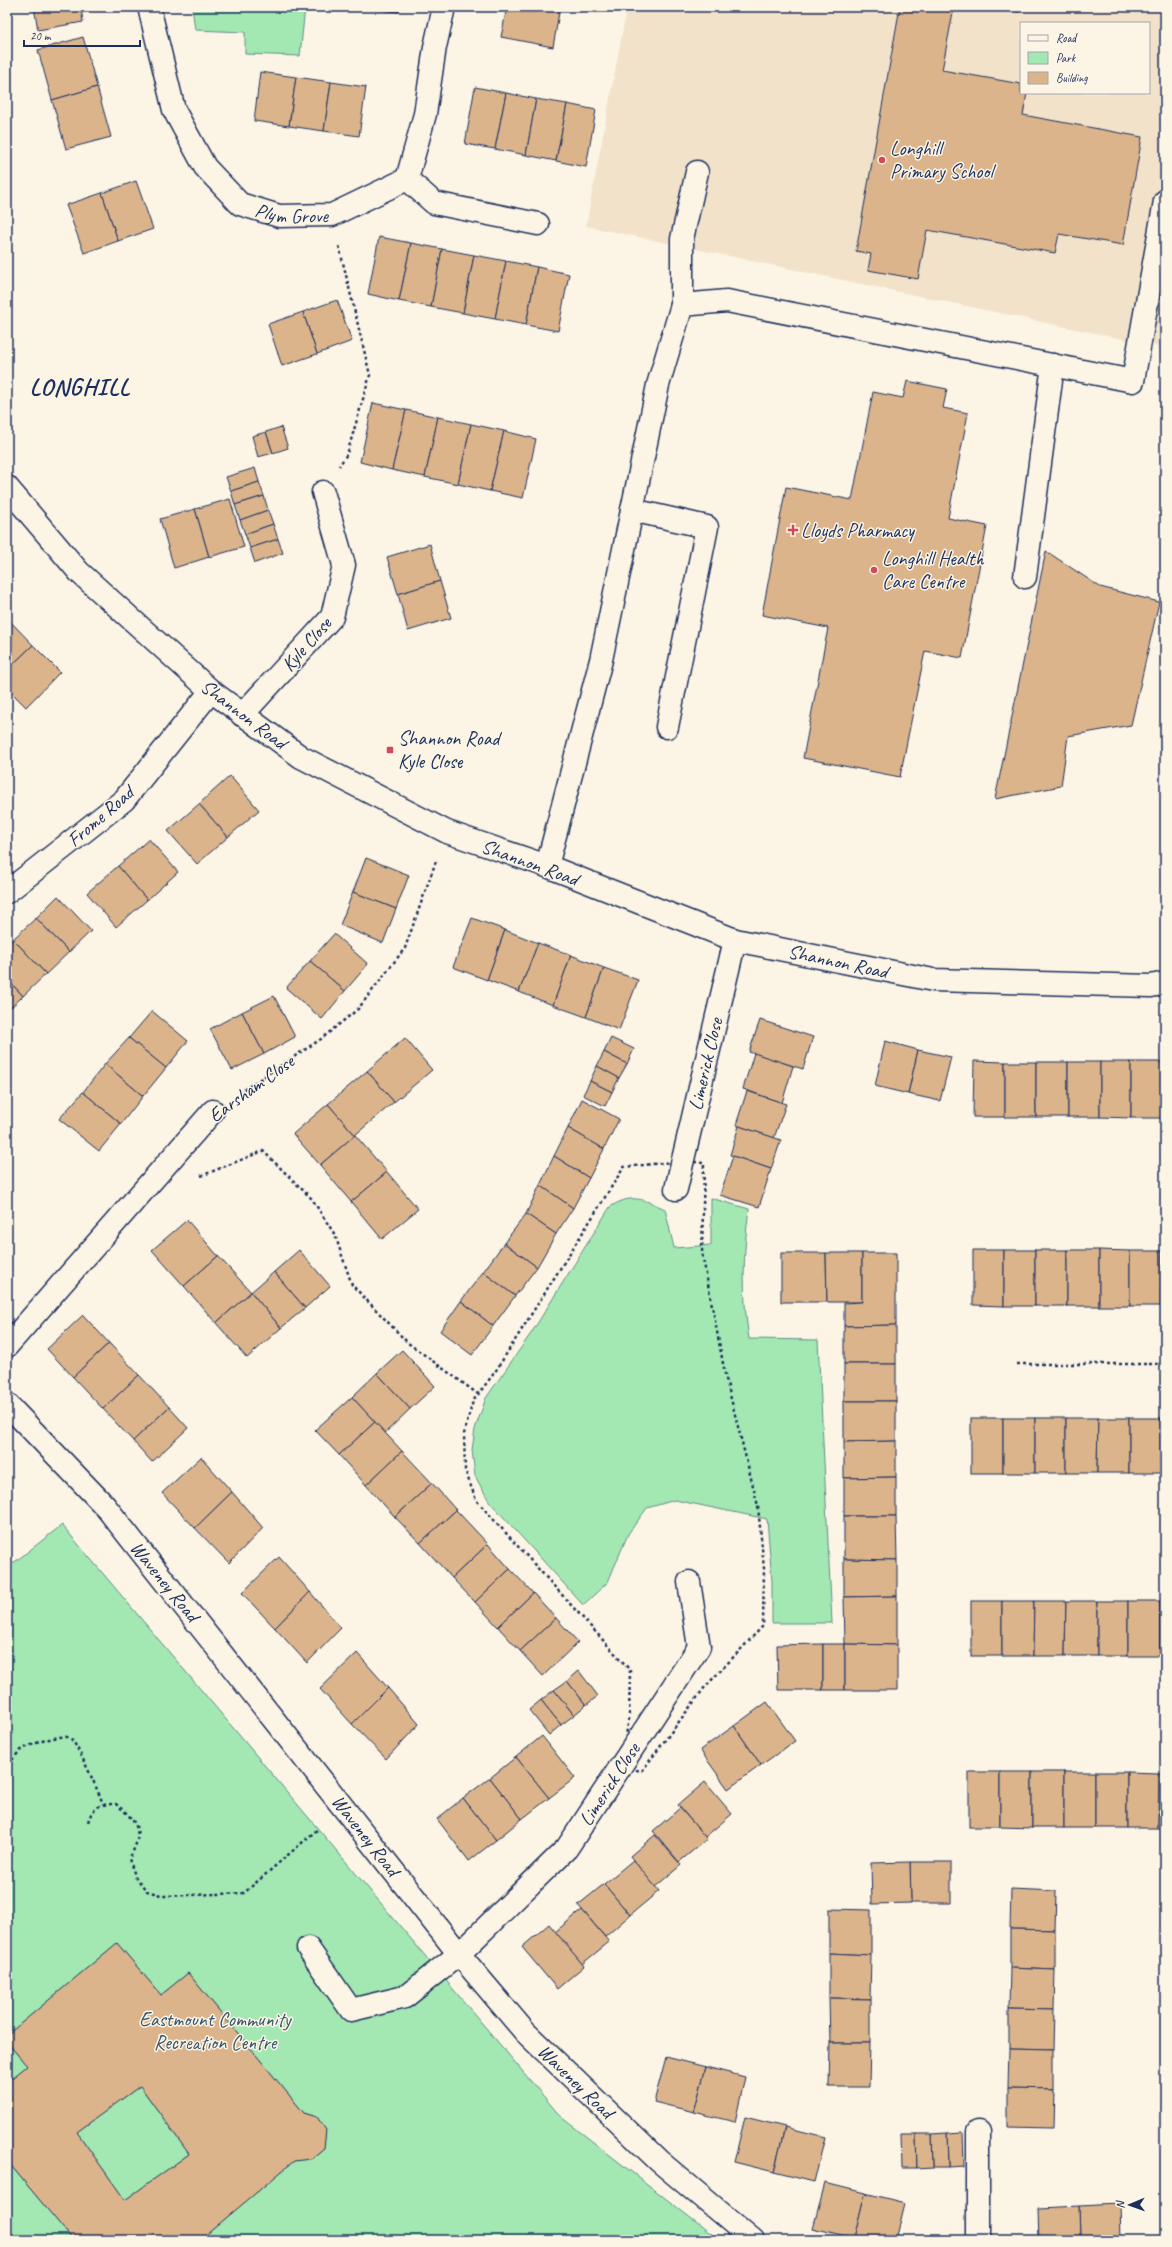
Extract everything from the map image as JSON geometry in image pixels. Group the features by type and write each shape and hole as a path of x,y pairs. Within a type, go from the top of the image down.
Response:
{"street":[{"name":"Plym Grove","path":"149,7 174,110 205,167 240,204 279,216 332,215 407,179"},
{"path":"444,7 435,47 425,114 407,179 434,203 538,224"},
{"path":"547,866 602,660 658,385 682,305 682,239 697,172"},
{"path":"682,305 727,301 1133,382 1165,201"},
{"path":"1025,577 1054,366"},
{"name":"Shannon Road","path":"7,487 79,572 211,691 301,757 446,832 547,866 735,940 933,980 1151,986 1165,983"},
{"name":"Kyle Close","path":"242,715 332,617 344,565 323,492"},
{"path":"632,510 707,527 667,727"},
{"name":"Frome Road","path":"7,892 124,800 211,691"},
{"name":"Limerick Close","path":"676,1189 735,940"},
{"name":"Earsham Close","path":"7,1346 213,1111"},
{"name":"Waveney Road","path":"7,1404 105,1506 458,1954 531,2038 659,2161 752,2240"},
{"name":"Limerick Close","path":"308,1948 351,2010 405,1997 458,1954 567,1848 699,1646 689,1582"},
{"path":"978,2132 978,2240"}],"path":[{"path":"323,492 347,454 370,375 332,215"},
{"name":"Earsham Close","path":"213,1111 321,1039 358,1009 405,948 446,832"},
{"path":"200,1176 263,1150 312,1199 335,1235 352,1285 408,1343 478,1394"},
{"path":"682,1161 704,1163 702,1253 726,1379 758,1506 764,1569 763,1626 705,1687 642,1771 620,1767 629,1719 630,1670 476,1500 465,1470 464,1434 473,1401 478,1394 495,1372 624,1167 682,1161"},
{"path":"1017,1364 1165,1364"},
{"path":"12,1760 22,1749 49,1739 64,1736 70,1738 76,1742 88,1774 97,1786 103,1804"},
{"path":"88,1822 92,1811 103,1804 116,1804 130,1815 137,1826 138,1838 129,1859 136,1878 147,1891 164,1896 244,1893 318,1829"}],"shaded area":[{"name":"Longhill Primary School","path":"627,7 1165,7 1165,348 586,226"}],"green space":[{"path":"192,7 305,7 300,56 245,54 245,32 195,30"},
{"path":"711,1198 749,1209 745,1242 744,1290 749,1339 818,1340 832,1623 772,1623 772,1581 767,1519 675,1500 647,1508 628,1534 608,1582 583,1605 489,1501 475,1476 472,1450 475,1429 486,1398 532,1332 610,1207 625,1200 631,1199 650,1202 665,1209 674,1248 711,1245"},
{"name":"Eastmount Community Recreation Centre","path":"62,1525 561,2117 719,2240 7,2240 7,1568"}],"building":[{"path":"34,7 81,7 83,22 38,30"},
{"path":"348,7 399,7 399,12"},
{"path":"507,7 560,7 553,47 501,37"},
{"path":"900,7 954,7 942,70 1020,84 1020,94 1027,94 1023,115 1142,137 1123,245 1059,234 1055,253 927,230 918,279 868,270 871,254 856,251"},
{"path":"990,7 1020,7 1019,12"},
{"path":"83,37 97,87 52,100 38,50"},
{"path":"260,72 296,77 289,126 254,121"},
{"path":"296,77 331,82 324,131 289,126"},
{"path":"331,82 366,87 359,136 324,131"},
{"path":"97,87 111,137 66,149 52,100"},
{"path":"475,87 506,93 495,149 465,144"},
{"path":"506,93 536,99 526,155 495,149"},
{"path":"536,99 567,104 556,161 526,155"},
{"path":"567,104 596,110 586,167 556,161"},
{"path":"136,181 153,229 118,241 102,193"},
{"path":"102,193 118,241 84,253 66,205"},
{"path":"379,237 411,243 399,301 368,294"},
{"path":"411,243 442,249 431,307 399,301"},
{"path":"442,249 474,255 463,313 431,307"},
{"path":"474,255 506,261 495,319 463,313"},
{"path":"506,261 537,267 526,325 495,319"},
{"path":"537,267 569,274 558,331 526,325"},
{"path":"337,300 352,341 317,354 303,312"},
{"path":"303,312 317,354 282,366 268,324"},
{"name":"Longhill Health Care Centre","path":"907,381 947,389 943,408 968,413 948,518 987,526 962,658 925,651 900,777 803,758 828,628 762,615 786,487 852,500 873,392 903,398"},
{"path":"373,403 406,410 392,470 360,462"},
{"path":"406,410 438,417 425,477 392,470"},
{"path":"438,417 471,424 458,484 425,477"},
{"path":"471,424 504,431 490,491 458,484"},
{"path":"281,427 288,448 273,453 266,432"},
{"path":"504,431 536,439 523,498 490,491"},
{"path":"266,432 273,453 258,457 252,436"},
{"path":"255,468 259,482 231,491 226,477"},
{"path":"259,482 264,496 235,505 231,491"},
{"path":"264,496 268,510 240,520 235,505"},
{"path":"230,499 244,547 209,557 195,509"},
{"path":"195,509 209,557 174,568 160,519"},
{"path":"268,510 273,524 245,534 240,520"},
{"path":"273,524 278,539 250,548 245,534"},
{"path":"278,539 283,553 255,563 250,548"},
{"path":"430,544 440,581 398,594 387,557"},
{"path":"1046,551 1100,587 1159,602 1131,725 1068,736 1061,786 995,799"},
{"path":"440,581 451,618 408,631 398,594"},
{"path":"7,618 33,645 7,670"},
{"path":"33,645 60,672 26,707 7,688 7,670"},
{"path":"230,776 259,810 228,837 199,804"},
{"path":"1165,777 1165,798 1162,797"},
{"path":"199,804 228,837 197,864 168,831"},
{"path":"149,839 178,872 147,900 118,866"},
{"path":"366,858 409,875 396,909 353,892"},
{"path":"118,866 147,900 116,927 87,893"},
{"path":"353,892 396,909 383,943 340,925"},
{"path":"58,896 91,931 69,952 36,918"},
{"path":"36,918 69,952 46,974 13,939"},
{"path":"472,918 505,930 487,980 453,967"},
{"path":"505,930 538,943 519,992 487,980"},
{"path":"334,934 368,964 345,991 310,961"},
{"path":"13,939 46,974 23,996 7,979 7,945"},
{"path":"538,943 571,955 553,1005 519,992"},
{"path":"571,955 604,968 586,1017 553,1005"},
{"path":"310,961 345,991 322,1019 286,988"},
{"path":"604,968 638,980 619,1030 586,1017"},
{"path":"7,979 23,996 7,1011"},
{"path":"274,996 295,1037 264,1054 242,1012"},
{"path":"152,1011 188,1041 166,1068 129,1038"},
{"path":"242,1012 264,1054 232,1070 210,1029"},
{"path":"760,1020 813,1037 803,1069 749,1052"},
{"path":"129,1038 166,1068 143,1096 105,1064"},
{"path":"405,1038 432,1070 394,1102 367,1071"},
{"path":"611,1038 634,1049 627,1064 604,1052"},
{"path":"885,1041 918,1050 908,1094 875,1086"},
{"path":"918,1050 951,1057 940,1101 908,1094"},
{"path":"604,1052 627,1064 619,1078 597,1066"},
{"path":"754,1053 793,1066 782,1103 743,1089"},
{"path":"974,1061 1005,1062 1005,1117 973,1117"},
{"path":"1005,1062 1036,1062 1036,1117 1005,1117"},
{"path":"1036,1062 1068,1062 1068,1117 1036,1117"},
{"path":"1068,1062 1100,1062 1100,1117 1068,1117"},
{"path":"1100,1062 1131,1062 1131,1118 1100,1117"},
{"path":"1131,1062 1163,1062 1163,1118 1131,1118"},
{"path":"1163,1062 1165,1062 1165,1118 1163,1118"},
{"path":"105,1064 143,1096 121,1124 83,1092"},
{"path":"597,1066 619,1078 612,1092 590,1081"},
{"path":"367,1071 394,1102 355,1135 328,1104"},
{"path":"590,1081 612,1092 605,1106 583,1095"},
{"path":"747,1091 786,1104 774,1138 736,1125"},
{"path":"83,1092 121,1124 99,1151 59,1119"},
{"path":"582,1099 619,1119 604,1149 568,1128"},
{"path":"328,1104 355,1135 320,1165 293,1134"},
{"path":"739,1126 781,1140 771,1169 730,1155"},
{"path":"568,1128 604,1149 589,1178 554,1156"},
{"path":"355,1135 387,1172 351,1202 320,1165"},
{"path":"554,1156 589,1178 573,1208 540,1185"},
{"path":"733,1156 771,1169 759,1207 720,1195"},
{"path":"387,1172 418,1209 382,1239 351,1202"},
{"path":"540,1185 573,1208 556,1234 526,1214"},
{"path":"526,1214 556,1234 537,1267 504,1243"},
{"path":"187,1220 218,1256 184,1286 152,1250"},
{"path":"504,1243 537,1267 515,1296 483,1272"},
{"path":"299,1250 330,1286 305,1308 274,1272"},
{"path":"973,1250 1004,1250 1004,1306 973,1305"},
{"path":"1004,1250 1035,1250 1035,1306 1004,1306"},
{"path":"1035,1250 1067,1250 1067,1306 1035,1306"},
{"path":"1067,1250 1099,1250 1099,1306 1067,1306"},
{"path":"1099,1250 1130,1251 1130,1306 1099,1306"},
{"path":"1130,1251 1162,1251 1161,1306 1130,1306"},
{"path":"1162,1251 1165,1251 1165,1306 1161,1306"},
{"path":"781,1253 826,1253 827,1302 781,1302"},
{"path":"826,1253 862,1253 862,1302 827,1302"},
{"path":"862,1253 896,1253 896,1325 844,1326 844,1303 862,1302"},
{"path":"218,1256 251,1292 216,1323 184,1286"},
{"path":"274,1272 305,1308 281,1328 251,1292"},
{"path":"483,1272 515,1296 493,1326 461,1301"},
{"path":"251,1292 281,1328 247,1358 216,1323"},
{"path":"461,1301 493,1326 472,1355 440,1331"},
{"path":"83,1315 109,1343 73,1377 47,1349"},
{"path":"896,1325 896,1364 844,1364 844,1326"},
{"path":"109,1343 139,1375 103,1409 73,1377"},
{"path":"402,1350 435,1386 410,1409 377,1373"},
{"path":"844,1364 896,1364 896,1401 844,1401"},
{"path":"377,1373 410,1409 385,1433 352,1397"},
{"path":"139,1375 169,1407 133,1441 103,1409"},
{"path":"352,1397 375,1422 339,1455 315,1430"},
{"path":"844,1401 896,1401 896,1441 844,1442"},
{"path":"169,1407 188,1428 152,1462 133,1441"},
{"path":"971,1418 1003,1418 1003,1473 971,1473"},
{"path":"1003,1418 1035,1418 1035,1473 1003,1473"},
{"path":"1035,1418 1066,1418 1066,1473 1035,1473"},
{"path":"1066,1418 1098,1418 1097,1473 1066,1473"},
{"path":"1098,1418 1129,1418 1129,1473 1097,1473"},
{"path":"1129,1418 1161,1418 1161,1473 1129,1473"},
{"path":"1161,1418 1165,1418 1165,1473 1161,1473"},
{"path":"375,1422 402,1451 366,1485 339,1455"},
{"path":"896,1441 896,1477 844,1478 844,1442"},
{"path":"402,1451 432,1483 395,1517 366,1485"},
{"path":"201,1457 232,1492 195,1528 162,1493"},
{"path":"896,1477 896,1516 844,1516 844,1478"},
{"path":"432,1483 456,1510 420,1543 395,1517"},
{"path":"232,1492 263,1528 229,1563 195,1528"},
{"path":"456,1510 488,1544 452,1578 420,1543"},
{"path":"844,1516 896,1516 897,1560 844,1559"},
{"path":"488,1544 510,1569 475,1602 452,1578"},
{"path":"279,1557 310,1592 275,1628 242,1593"},
{"path":"844,1559 897,1560 897,1596 844,1597"},
{"path":"510,1569 533,1593 498,1627 475,1602"},
{"path":"310,1592 341,1628 307,1663 275,1628"},
{"path":"533,1593 556,1618 520,1651 498,1627"},
{"path":"897,1596 897,1645 845,1644 844,1597"},
{"path":"971,1601 1002,1601 1002,1656 971,1656"},
{"path":"1002,1601 1034,1601 1033,1656 1002,1656"},
{"path":"1034,1601 1066,1601 1065,1656 1033,1656"},
{"path":"1066,1601 1097,1601 1097,1656 1065,1656"},
{"path":"1097,1601 1128,1601 1128,1656 1097,1656"},
{"path":"1128,1601 1160,1601 1160,1656 1128,1656"},
{"path":"1160,1601 1165,1601 1165,1657 1160,1656"},
{"path":"556,1618 578,1642 543,1676 520,1651"},
{"path":"823,1644 823,1690 778,1690 777,1645"},
{"path":"823,1644 845,1644 845,1690 823,1690"},
{"path":"845,1644 897,1645 897,1690 845,1690"},
{"path":"357,1653 388,1688 352,1724 320,1689"},
{"path":"579,1671 598,1696 586,1705 567,1681"},
{"path":"567,1681 586,1705 574,1715 554,1690"},
{"path":"388,1688 419,1724 386,1759 352,1724"},
{"path":"554,1690 574,1715 561,1725 541,1700"},
{"path":"541,1700 561,1725 549,1735 529,1710"},
{"path":"767,1702 795,1741 761,1765 734,1726"},
{"path":"734,1726 761,1765 728,1789 700,1750"},
{"path":"542,1736 575,1778 549,1798 516,1757"},
{"path":"516,1757 549,1798 522,1819 490,1778"},
{"path":"969,1772 1000,1772 1000,1827 969,1827"},
{"path":"1000,1772 1032,1772 1032,1828 1000,1827"},
{"path":"1032,1772 1064,1772 1064,1828 1032,1828"},
{"path":"1064,1772 1095,1772 1095,1828 1064,1828"},
{"path":"1095,1772 1127,1772 1127,1828 1095,1828"},
{"path":"1127,1772 1159,1773 1158,1828 1127,1828"},
{"path":"1159,1773 1165,1773 1165,1828 1158,1828"},
{"path":"490,1778 522,1819 496,1840 463,1798"},
{"path":"705,1782 732,1814 705,1837 678,1805"},
{"path":"463,1798 496,1840 469,1861 437,1819"},
{"path":"680,1808 707,1839 679,1862 653,1831"},
{"path":"655,1835 681,1865 655,1887 630,1856"},
{"path":"633,1860 659,1891 630,1915 604,1884"},
{"path":"910,1862 951,1862 951,1903 911,1903"},
{"path":"910,1862 911,1903 872,1904 871,1863"},
{"path":"604,1884 630,1915 605,1937 578,1905"},
{"path":"1011,1889 1056,1891 1055,1930 1010,1929"},
{"path":"1165,1899 1165,1945 1164,1945"},
{"path":"829,1909 871,1910 871,1955 829,1953"},
{"path":"582,1910 609,1942 582,1964 555,1932"},
{"path":"549,1924 584,1966 557,1989 522,1947"},
{"path":"1010,1929 1055,1930 1055,1970 1010,1968"},
{"path":"117,1943 161,1995 188,1973 304,2113 317,2117 326,2130 324,2148 311,2159 294,2161 200,2240 73,2240 7,2161 7,2082 27,2066 7,2042 7,2035","holes":["140,2086 189,2154 125,2200 77,2132"]},
{"path":"1165,1945 1165,1979 1164,1979"},
{"path":"829,1953 871,1955 870,1999 829,1998"},
{"path":"1010,1968 1055,1970 1054,2009 1009,2008"},
{"path":"1165,1979 1165,2016 1164,2016"},
{"path":"829,1998 870,1999 870,2043 830,2043"},
{"path":"1009,2008 1054,2009 1053,2049 1009,2048"},
{"path":"1165,2016 1165,2056 1164,2056"},
{"path":"830,2043 870,2043 869,2087 829,2087"},
{"path":"1009,2048 1053,2049 1053,2089 1008,2088"},
{"path":"1165,2056 1165,2094 1164,2094"},
{"path":"666,2057 706,2067 694,2112 654,2102"},
{"path":"706,2067 745,2077 735,2122 694,2112"},
{"path":"1008,2088 1053,2089 1052,2128 1008,2127"},
{"path":"1165,2094 1165,2127 1164,2127"},
{"path":"745,2117 785,2127 774,2172 734,2162"},
{"path":"785,2127 825,2137 814,2182 774,2172"},
{"path":"1165,2127 1165,2168 1164,2168"},
{"path":"963,2132 964,2166 948,2167 947,2133"},
{"path":"947,2133 948,2167 933,2167 932,2134"},
{"path":"901,2134 916,2134 917,2168 902,2168"},
{"path":"916,2134 932,2134 933,2167 917,2168"},
{"path":"1165,2168 1165,2208 1164,2208"},
{"path":"825,2183 865,2193 854,2238 813,2228"},
{"path":"865,2193 905,2203 896,2240 854,2238"},
{"path":"1120,2204 1121,2240 1080,2240 1079,2206"},
{"path":"1079,2206 1080,2240 1039,2240 1038,2208"}],"place":[{"name":"Longhill Primary School","path":"882,160"},
{"name":"Lloyds Pharmacy","path":"793,530"},
{"name":"Longhill Health Care Centre","path":"874,570"},
{"name":"Shannon Road Kyle Close","path":"390,750"}],"district":[{"name":"LONGHILL","path":"80,387"}]}
